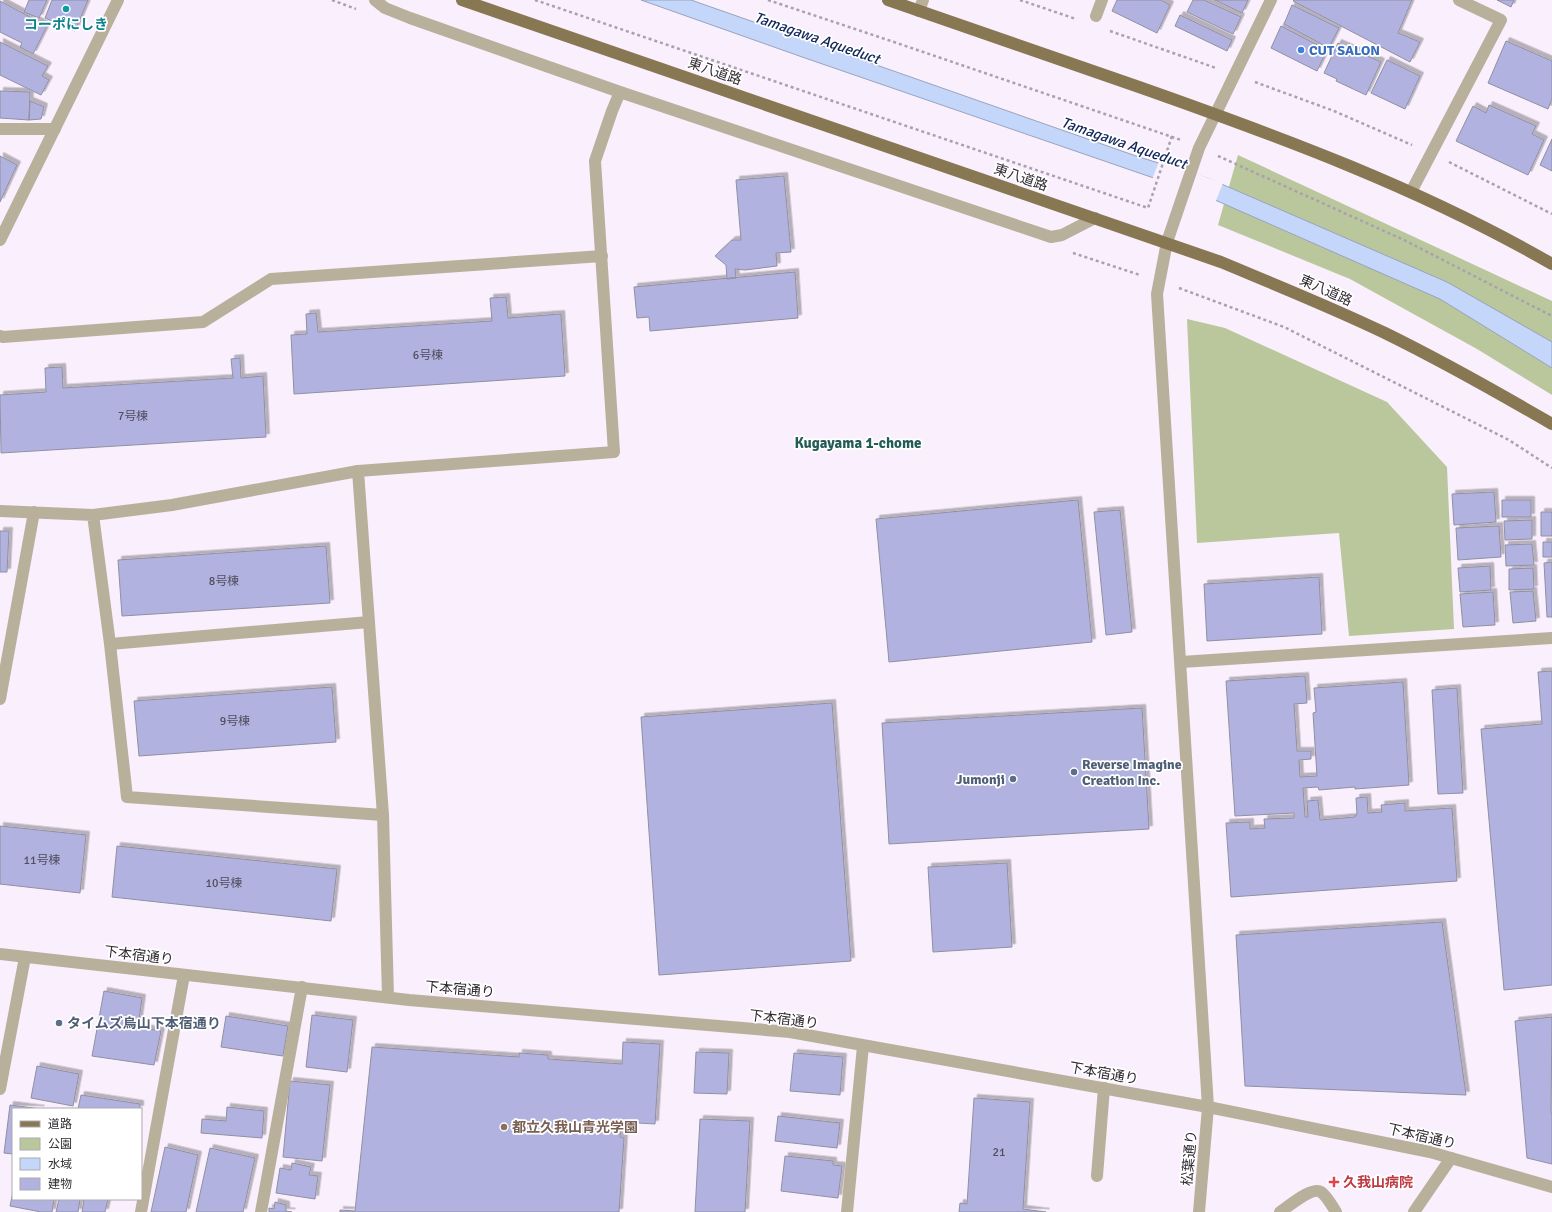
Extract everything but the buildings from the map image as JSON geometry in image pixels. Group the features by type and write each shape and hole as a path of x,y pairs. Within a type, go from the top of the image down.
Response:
{"main road":[{"name":"東八道路","path":"462,0 1167,242 1228,265 1316,301 1385,333 1491,389 1552,424"},
{"path":"888,0 921,5 1283,138 1411,192 1514,242 1552,264"}],"street":[{"path":"0,240 118,0"},
{"path":"375,0 385,8 410,18 620,92 1051,237 1062,235 1095,218"},
{"path":"1096,16 1102,0"},
{"name":"松葉通り","path":"1199,1212 1208,1107 1157,294 1167,242 1199,148 1271,0"},
{"path":"1411,192 1501,20 1459,0"},
{"path":"0,511 93,515 172,505 358,471 614,452 595,160 620,92"},
{"path":"0,129 55,129"},
{"path":"0,336 3,337 203,322 271,279 602,256"},
{"path":"358,471 383,816 388,997"},
{"path":"0,699 5,640 34,512"},
{"path":"93,515 110,644 127,797 383,816"},
{"path":"110,644 368,622"},
{"path":"1181,662 1552,638"},
{"name":"下本宿通り","path":"0,954 409,1000 790,1032 1208,1107 1430,1152 1552,1187"},
{"path":"0,1089 25,957"},
{"path":"141,1212 184,975"},
{"path":"261,1212 302,987"},
{"path":"847,1212 863,1046"},
{"path":"1097,1176 1104,1088"},
{"path":"1414,1212 1451,1158"},
{"path":"1280,1212 1310,1191 1316,1190 1321,1192 1336,1212"}],"path":[{"path":"535,0 1148,208 1172,136"},
{"path":"768,0 1172,136 1404,240 1552,316"},
{"path":"1020,0 1078,20"},
{"path":"1107,30 1235,74 1334,111 1431,153 1552,214"}],"green space":[{"path":"1238,155 1552,301 1552,395 1477,349 1350,279 1218,225"},
{"path":"1187,319 1225,328 1387,402 1447,467 1454,629 1349,636 1339,533 1197,543"}],"water":[{"path":"641,0 691,0 1136,156 1210,179 1447,282 1552,342 1552,368 1440,299 1206,196"}],"pier":[{"path":"1159,161 1223,183 1215,203 1152,180"}],"place":[{"name":"コーポにしき","path":"66,9"},
{"name":"CUT SALON","path":"1301,50"},
{"name":"Reverse Imagine Creation Inc.","path":"1074,772"},
{"name":"Jumonji","path":"1013,779"},
{"name":"タイムズ烏山下本宿通り","path":"59,1023"},
{"name":"都立久我山青光学園","path":"504,1127"},
{"name":"久我山病院","path":"1334,1182"}],"district":[{"name":"Kugayama 1-chome","path":"858,443"}],"water label":[{"name":"Tamagawa Aqueduct","path":"817,38"},
{"name":"Tamagawa Aqueduct","path":"1124,143"}]}
